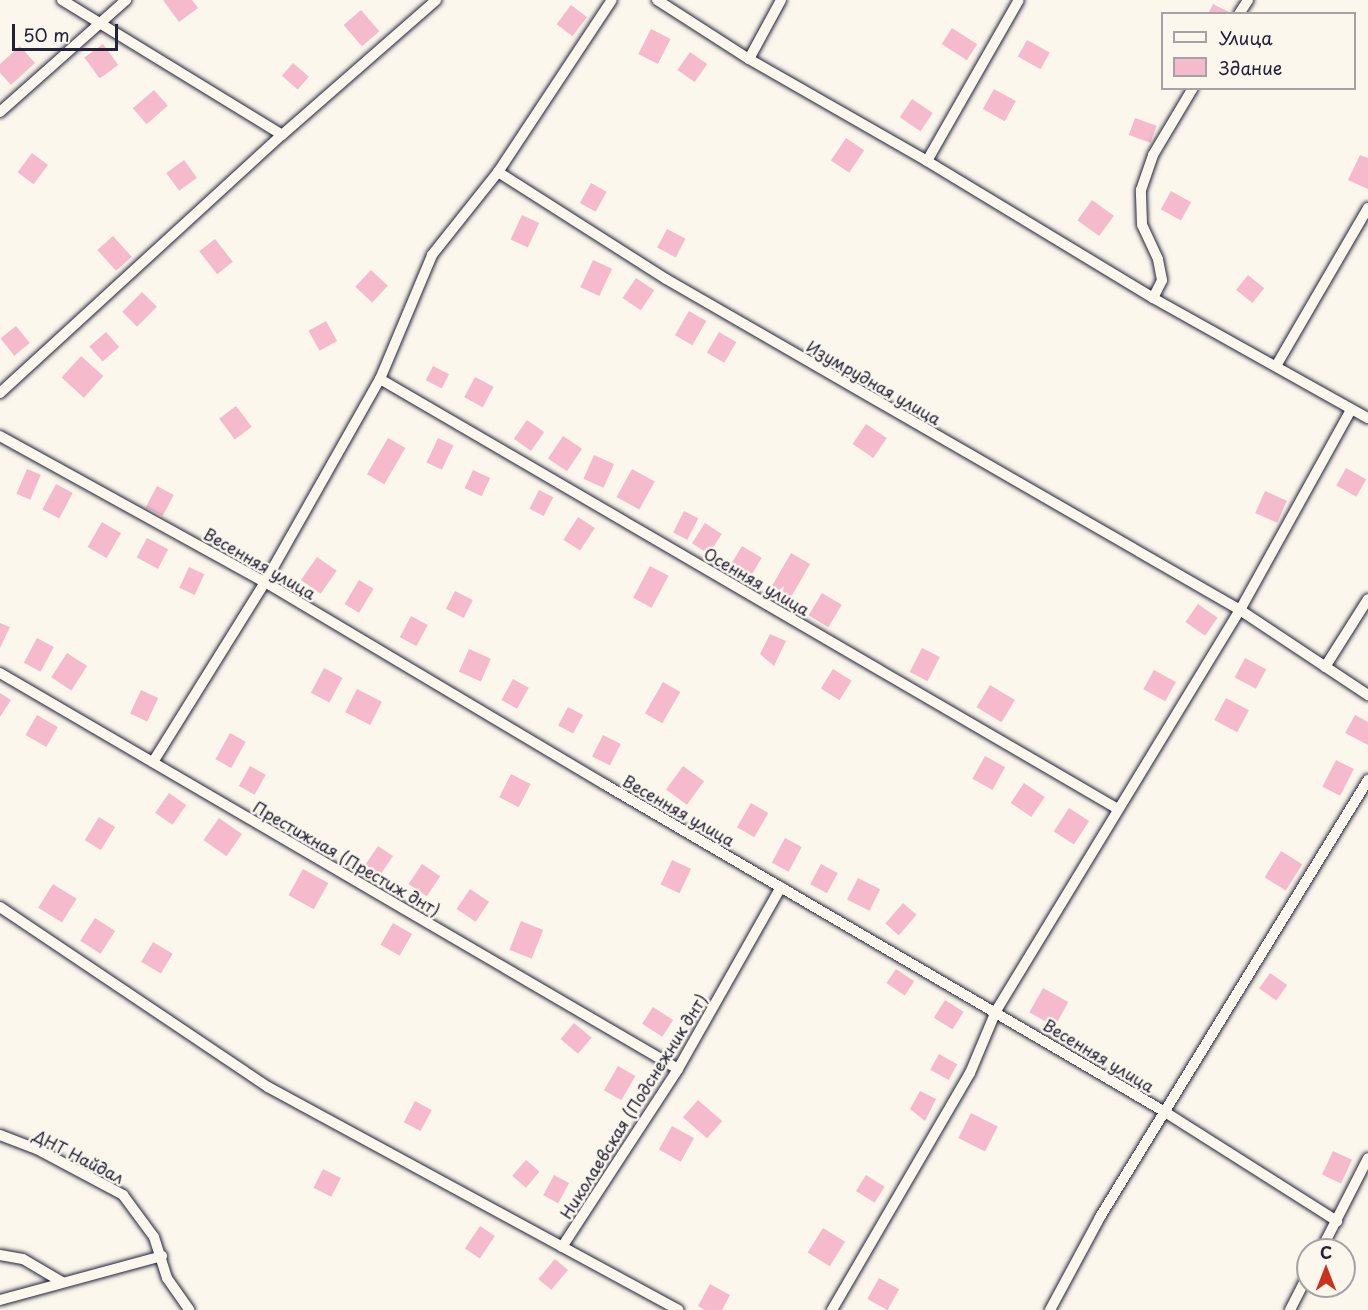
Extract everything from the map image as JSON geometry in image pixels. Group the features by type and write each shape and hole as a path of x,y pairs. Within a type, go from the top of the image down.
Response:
{"street":[{"path":"62,0 98,25 282,135"},
{"path":"0,111 126,0"},
{"path":"0,393 282,135 436,0"},
{"path":"153,762 265,582 380,379 432,255 498,172 612,0"},
{"path":"657,0 749,58 927,161 1152,298 1368,418"},
{"path":"749,58 782,0"},
{"path":"927,161 1019,0"},
{"path":"1152,298 1161,280 1158,259 1142,224 1141,190 1153,155 1192,90"},
{"name":"Изумрудная улица","path":"498,172 666,279 1240,610 1368,695"},
{"path":"1276,366 1368,208"},
{"name":"Осенняя улица","path":"380,379 1118,809"},
{"path":"832,1310 970,1073 996,1011 1240,610 1351,410"},
{"name":"Весенняя улица","path":"0,436 265,582 781,887 996,1011 1165,1112 1337,1221"},
{"path":"1325,667 1368,599"},
{"name":"Престижная (Престиж днт)","path":"0,673 678,1069"},
{"path":"1050,1310 1100,1217 1368,780"},
{"name":"Николаевская (Подснежник днт)","path":"562,1247 678,1069 781,887"},
{"path":"0,907 268,1087 678,1310"},
{"name":"ДНТ Найдал","path":"0,1135 37,1149 123,1195 154,1237 162,1256 167,1278 189,1310"},
{"path":"1328,1238 1368,1158"},
{"path":"0,1255 23,1259 62,1282"},
{"path":"0,1300 162,1256"}],"building":[{"path":"163,0 192,0 198,8 179,22"},
{"path":"1213,4 1229,12 1209,12"},
{"path":"571,5 587,17 573,36 557,24"},
{"path":"361,10 379,31 362,46 344,25"},
{"path":"952,28 977,44 967,60 942,44"},
{"path":"651,29 671,39 658,64 638,54"},
{"path":"1027,40 1050,53 1041,69 1018,57"},
{"path":"103,44 118,65 100,79 84,58"},
{"path":"20,46 35,63 11,85 0,73 0,64"},
{"path":"690,52 707,64 695,82 677,70"},
{"path":"293,63 309,77 298,90 282,76"},
{"path":"994,89 1016,101 1005,121 983,109"},
{"path":"154,90 168,106 147,124 133,108"},
{"path":"912,99 933,113 920,131 900,117"},
{"path":"1135,118 1157,126 1150,143 1129,135"},
{"path":"846,138 864,150 849,173 831,160"},
{"path":"32,153 48,165 34,184 18,172"},
{"path":"1360,155 1368,158 1368,189 1348,180"},
{"path":"184,160 197,178 179,191 166,173"},
{"path":"591,183 607,192 596,212 580,203"},
{"path":"1171,191 1191,202 1181,221 1161,209"},
{"path":"1092,200 1114,216 1099,236 1077,220"},
{"path":"522,215 539,223 528,248 511,239"},
{"path":"667,229 686,239 676,257 657,248"},
{"path":"113,236 132,257 116,271 97,250"},
{"path":"215,239 233,262 217,274 199,251"},
{"path":"593,260 612,269 599,296 580,287"},
{"path":"371,270 388,286 372,303 355,287"},
{"path":"1248,275 1264,288 1252,303 1236,290"},
{"path":"636,278 654,290 641,310 623,298"},
{"path":"142,292 157,307 137,327 122,312"},
{"path":"689,311 706,321 692,345 675,335"},
{"path":"326,321 337,341 320,351 309,331"},
{"path":"16,326 30,343 14,356 0,339"},
{"path":"106,332 119,347 103,362 89,346"},
{"path":"719,332 736,342 724,363 707,353"},
{"path":"81,356 103,376 84,398 62,378"},
{"path":"433,366 449,374 442,388 426,380"},
{"path":"475,377 494,387 483,407 464,397"},
{"path":"236,406 252,427 235,439 219,419"},
{"path":"527,420 544,432 531,451 514,439"},
{"path":"866,424 887,438 873,458 853,444"},
{"path":"563,436 582,449 567,471 548,458"},
{"path":"388,438 405,448 384,484 367,474"},
{"path":"438,438 453,445 442,470 427,462"},
{"path":"594,455 614,464 604,488 583,479"},
{"path":"1346,468 1366,479 1356,497 1336,485"},
{"path":"27,469 41,475 30,500 16,494"},
{"path":"632,469 655,482 639,510 616,497"},
{"path":"473,470 490,478 482,496 465,488"},
{"path":"56,484 73,493 59,519 42,510"},
{"path":"157,486 174,495 163,516 146,507"},
{"path":"539,490 553,497 544,516 529,509"},
{"path":"1265,491 1287,501 1277,523 1255,513"},
{"path":"684,511 698,518 687,540 673,532"},
{"path":"578,517 595,528 580,551 563,540"},
{"path":"102,522 121,533 107,558 88,547"},
{"path":"705,523 722,534 709,554 692,543"},
{"path":"147,538 168,549 158,569 137,557"},
{"path":"742,546 762,558 750,577 731,565"},
{"path":"791,553 810,564 791,597 772,586"},
{"path":"317,557 337,571 321,594 301,580"},
{"path":"650,566 669,576 652,608 633,598"},
{"path":"189,567 204,574 195,595 179,588"},
{"path":"359,580 374,589 359,613 345,604"},
{"path":"455,591 473,600 464,618 446,609"},
{"path":"822,593 842,605 828,627 809,615"},
{"path":"1198,604 1218,618 1205,636 1185,622"},
{"path":"411,616 428,625 417,646 400,637"},
{"path":"0,623 10,627 0,648"},
{"path":"770,634 786,641 774,666 760,654"},
{"path":"37,638 54,647 41,672 24,663"},
{"path":"922,648 940,657 928,681 910,672"},
{"path":"469,649 491,659 481,682 459,672"},
{"path":"67,653 87,666 71,690 51,677"},
{"path":"1245,658 1266,669 1256,689 1235,677"},
{"path":"324,668 343,678 329,703 311,693"},
{"path":"833,669 852,681 839,700 821,689"},
{"path":"1154,670 1176,682 1165,701 1143,689"},
{"path":"513,679 529,688 517,709 501,700"},
{"path":"663,682 680,692 662,723 645,713"},
{"path":"990,685 1015,700 1001,722 977,707"},
{"path":"357,689 382,702 370,725 345,712"},
{"path":"141,690 158,698 147,722 130,714"},
{"path":"0,693 11,700 0,717"},
{"path":"1226,698 1249,710 1237,732 1214,720"},
{"path":"568,707 583,715 573,734 558,726"},
{"path":"37,715 58,727 46,747 26,735"},
{"path":"1355,715 1368,722 1368,745 1345,733"},
{"path":"230,733 246,742 231,768 215,759"},
{"path":"603,735 621,744 610,765 592,756"},
{"path":"985,756 1005,767 993,790 972,779"},
{"path":"1336,760 1354,769 1340,796 1322,787"},
{"path":"250,766 266,775 255,795 239,786"},
{"path":"683,766 704,781 687,805 666,789"},
{"path":"511,774 531,784 519,807 499,797"},
{"path":"1024,783 1045,797 1031,817 1011,803"},
{"path":"169,793 186,805 172,825 155,813"},
{"path":"751,803 768,813 754,837 737,827"},
{"path":"1069,808 1089,821 1074,845 1054,831"},
{"path":"99,817 115,827 101,850 85,840"},
{"path":"219,818 242,834 226,856 204,840"},
{"path":"785,838 802,847 789,872 772,863"},
{"path":"378,846 393,856 380,875 365,865"},
{"path":"1281,851 1302,864 1286,891 1265,877"},
{"path":"672,860 691,869 680,893 661,884"},
{"path":"422,864 440,876 427,896 409,884"},
{"path":"821,864 838,873 827,893 810,884"},
{"path":"303,869 328,883 314,909 288,895"},
{"path":"858,878 880,889 869,911 847,899"},
{"path":"53,884 77,899 62,923 38,908"},
{"path":"470,889 489,902 476,922 457,909"},
{"path":"903,903 917,915 899,935 885,923"},
{"path":"95,918 115,931 100,954 80,941"},
{"path":"521,921 543,930 532,959 509,950"},
{"path":"393,923 412,934 400,956 380,945"},
{"path":"153,942 173,954 161,974 141,962"},
{"path":"896,969 914,981 905,995 886,983"},
{"path":"1270,973 1287,985 1276,1001 1259,989"},
{"path":"1043,988 1068,1002 1055,1027 1029,1012"},
{"path":"945,1000 964,1012 953,1029 934,1018"},
{"path":"653,1007 673,1020 662,1037 642,1024"},
{"path":"574,1023 592,1038 578,1054 561,1039"},
{"path":"939,1054 957,1064 949,1080 930,1070"},
{"path":"618,1066 635,1076 621,1100 604,1090"},
{"path":"920,1091 936,1099 925,1121 910,1109"},
{"path":"698,1100 722,1121 707,1138 683,1117"},
{"path":"415,1101 432,1110 421,1131 404,1122"},
{"path":"971,1113 998,1127 985,1152 958,1138"},
{"path":"672,1126 694,1138 681,1162 659,1150"},
{"path":"1333,1151 1352,1160 1341,1183 1322,1175"},
{"path":"526,1160 540,1172 526,1188 512,1176"},
{"path":"323,1169 341,1178 331,1197 313,1188"},
{"path":"554,1175 569,1183 558,1203 543,1195"},
{"path":"866,1175 885,1187 875,1203 856,1191"},
{"path":"480,1226 495,1236 480,1258 465,1248"},
{"path":"823,1228 845,1242 830,1266 808,1253"},
{"path":"555,1259 568,1270 551,1290 538,1279"},
{"path":"879,1278 899,1289 888,1310 867,1299"},
{"path":"710,1284 730,1295 722,1310 705,1310 698,1306"}]}
